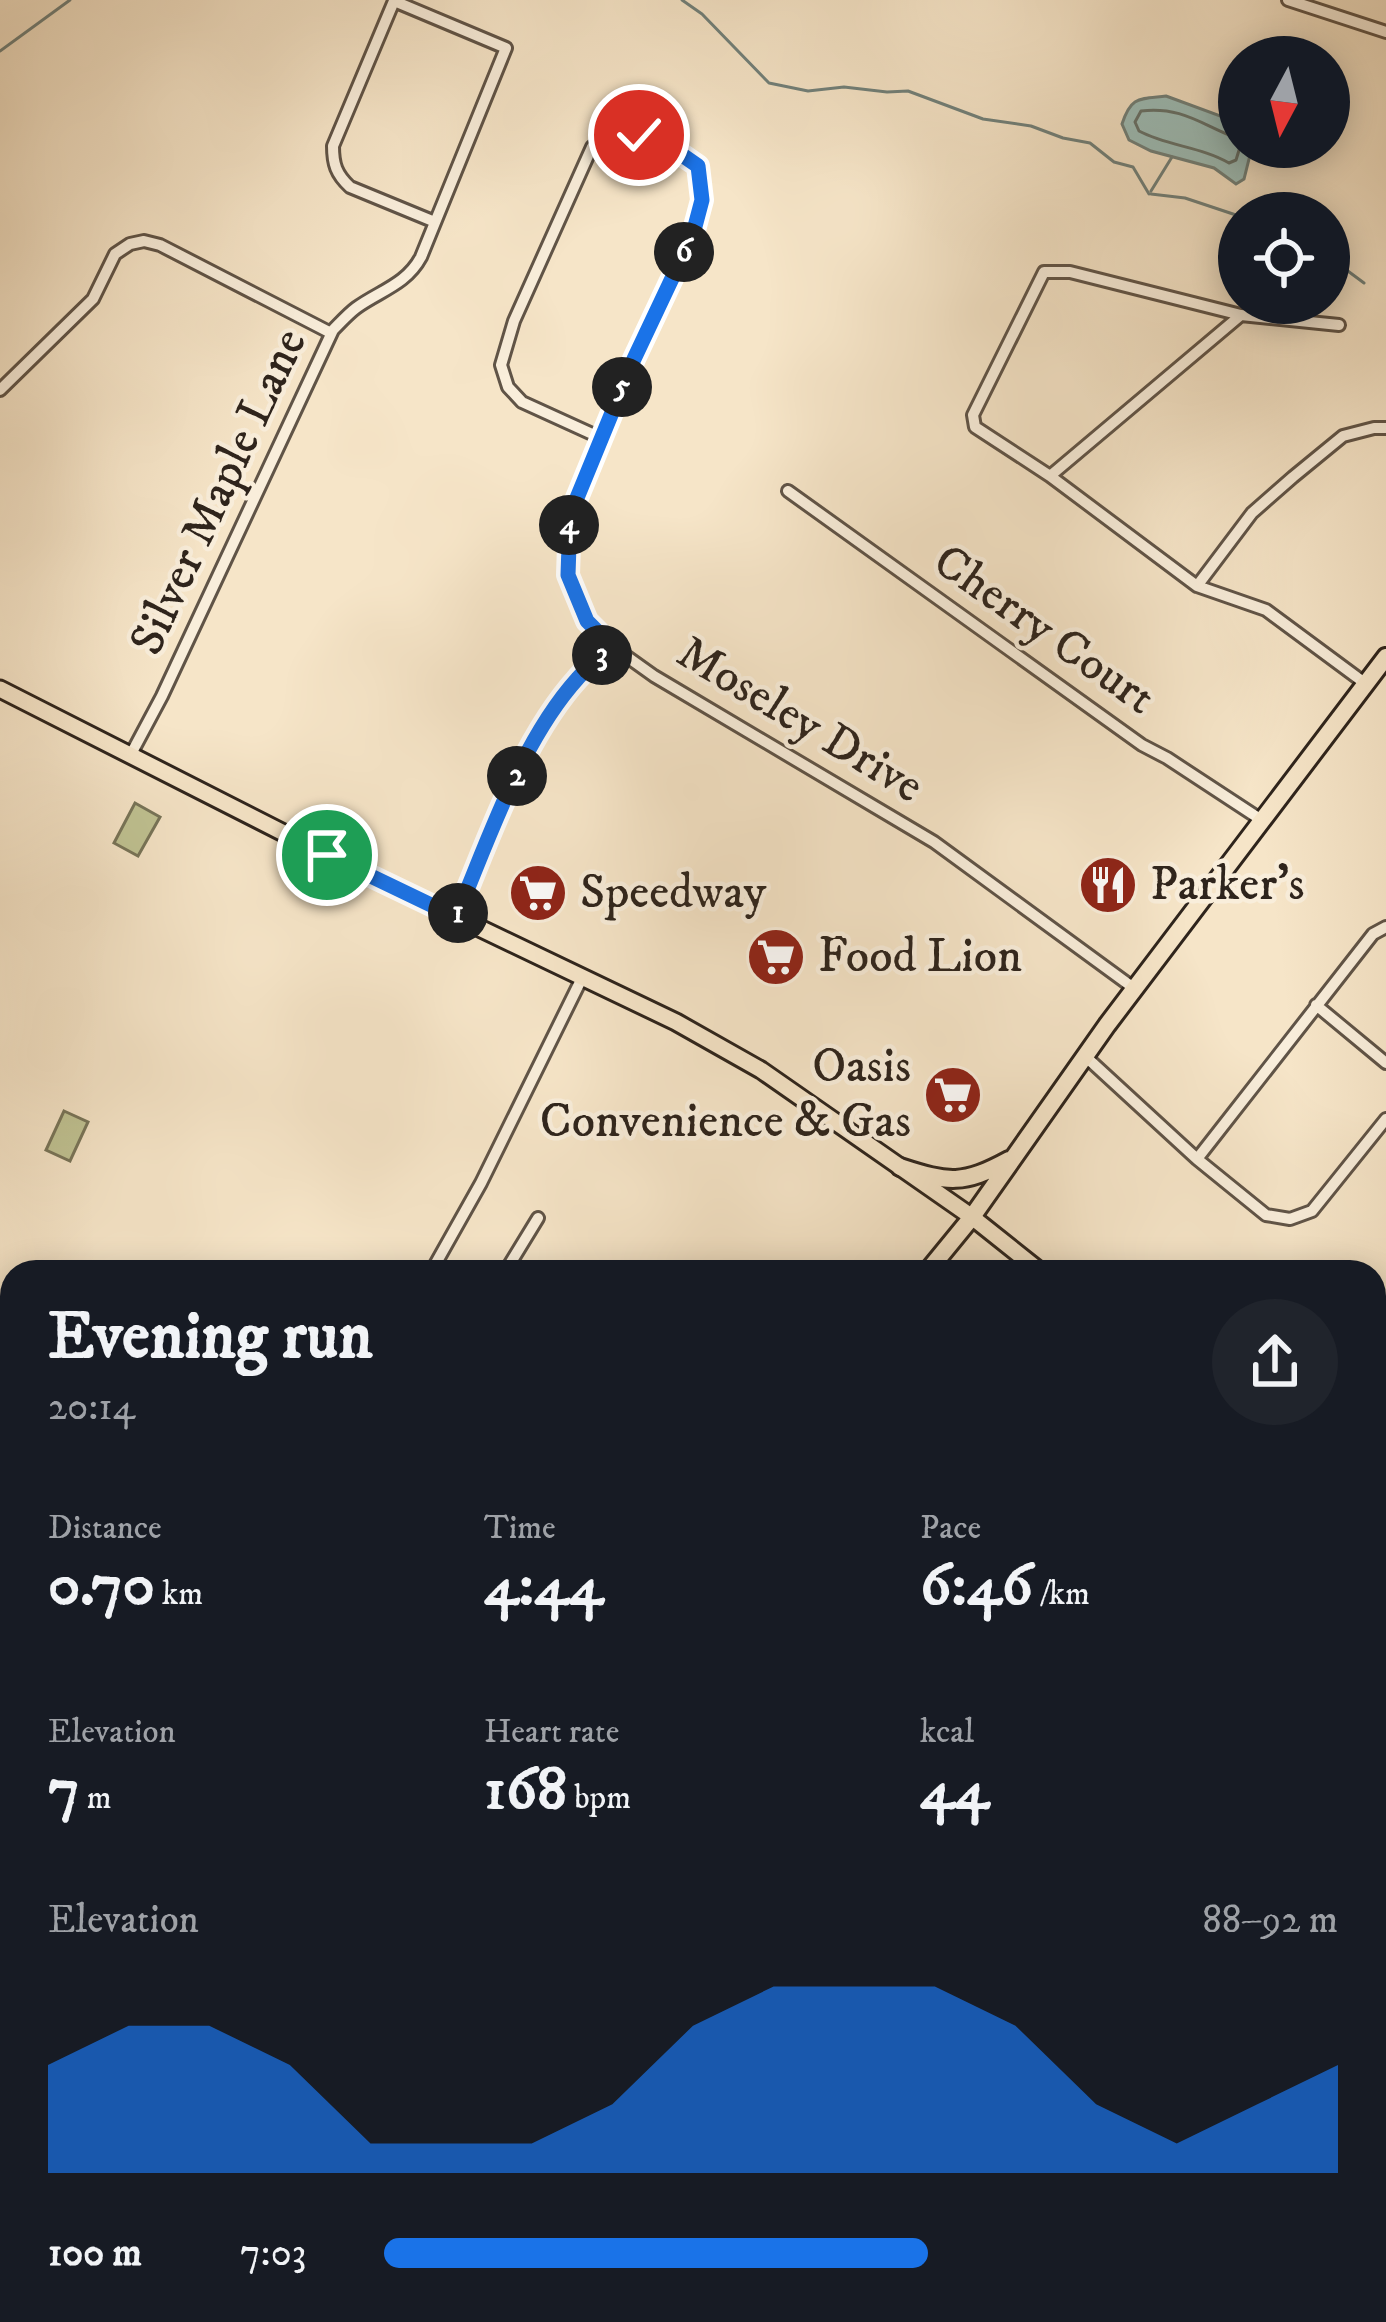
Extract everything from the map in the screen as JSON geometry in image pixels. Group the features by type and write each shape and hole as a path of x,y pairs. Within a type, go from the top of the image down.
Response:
{"highway":[{"path":"937,1260 1386,657"},
{"path":"900,1167 928,1176 968,1179 1015,1156"}],"main road":[{"path":"0,688 130,757 676,1022 761,1070 1026,1260"}],"street":[{"path":"1288,0 1386,32"},
{"name":"Silver Maple Lane","path":"130,757 331,334 355,309 415,268 435,222 506,48 394,1 333,146 333,163 350,187 435,222"},
{"name":"Moseley Drive","path":"601,438 522,402 508,387 501,365 514,321 592,147 612,132 639,135 698,166 702,200 693,234 570,515 568,575 587,621 612,646 673,687 934,842 1135,989"},
{"path":"0,390 93,299 115,254 144,241 331,334"},
{"path":"1218,309 1070,272 1044,272 974,415 975,427 1050,476 1197,586 1266,610 1366,684"},
{"path":"1050,476 1229,324"},
{"path":"1330,324 1340,325"},
{"path":"1197,586 1252,513 1293,477 1343,436 1386,428"},
{"name":"Cherry Court","path":"788,491 1142,745 1263,821"},
{"path":"456,917 527,755 578,678 612,646"},
{"path":"1197,1159 1373,934 1386,928"},
{"path":"438,1260 482,1184 583,976"},
{"path":"1316,1005 1386,1063"},
{"path":"1086,1057 1266,1215 1290,1219 1312,1210 1386,1119"},
{"path":"512,1260 538,1218"}],"green space":[{"path":"135,803 160,817 138,856 114,843"},
{"path":"64,1111 88,1122 70,1161 46,1150"}],"water":[{"path":"1166,96 1218,115 1218,168 1247,168 1244,179 1236,184 1214,168 1129,140 1122,124 1129,108 1143,99"}],"waterway":[{"path":"0,51 70,0"},
{"path":"682,0 702,14 769,83 808,91 844,87 908,91 983,119 1031,126 1090,143 1114,162 1133,167 1149,194"},
{"path":"1151,191 1172,157"},
{"path":"1151,194 1218,209"},
{"path":"1350,273 1364,283"}],"place":[{"name":"Parker's","path":"1108,885"},
{"name":"Speedway","path":"538,893"},
{"name":"Food Lion","path":"776,957"},
{"name":"Oasis Convenience & Gas","path":"953,1095"}],"route":[{"path":"327,855 456,917 527,755 578,678 612,646 587,621 568,575 570,515 634,359 693,234 702,200 698,166 639,135"}]}
